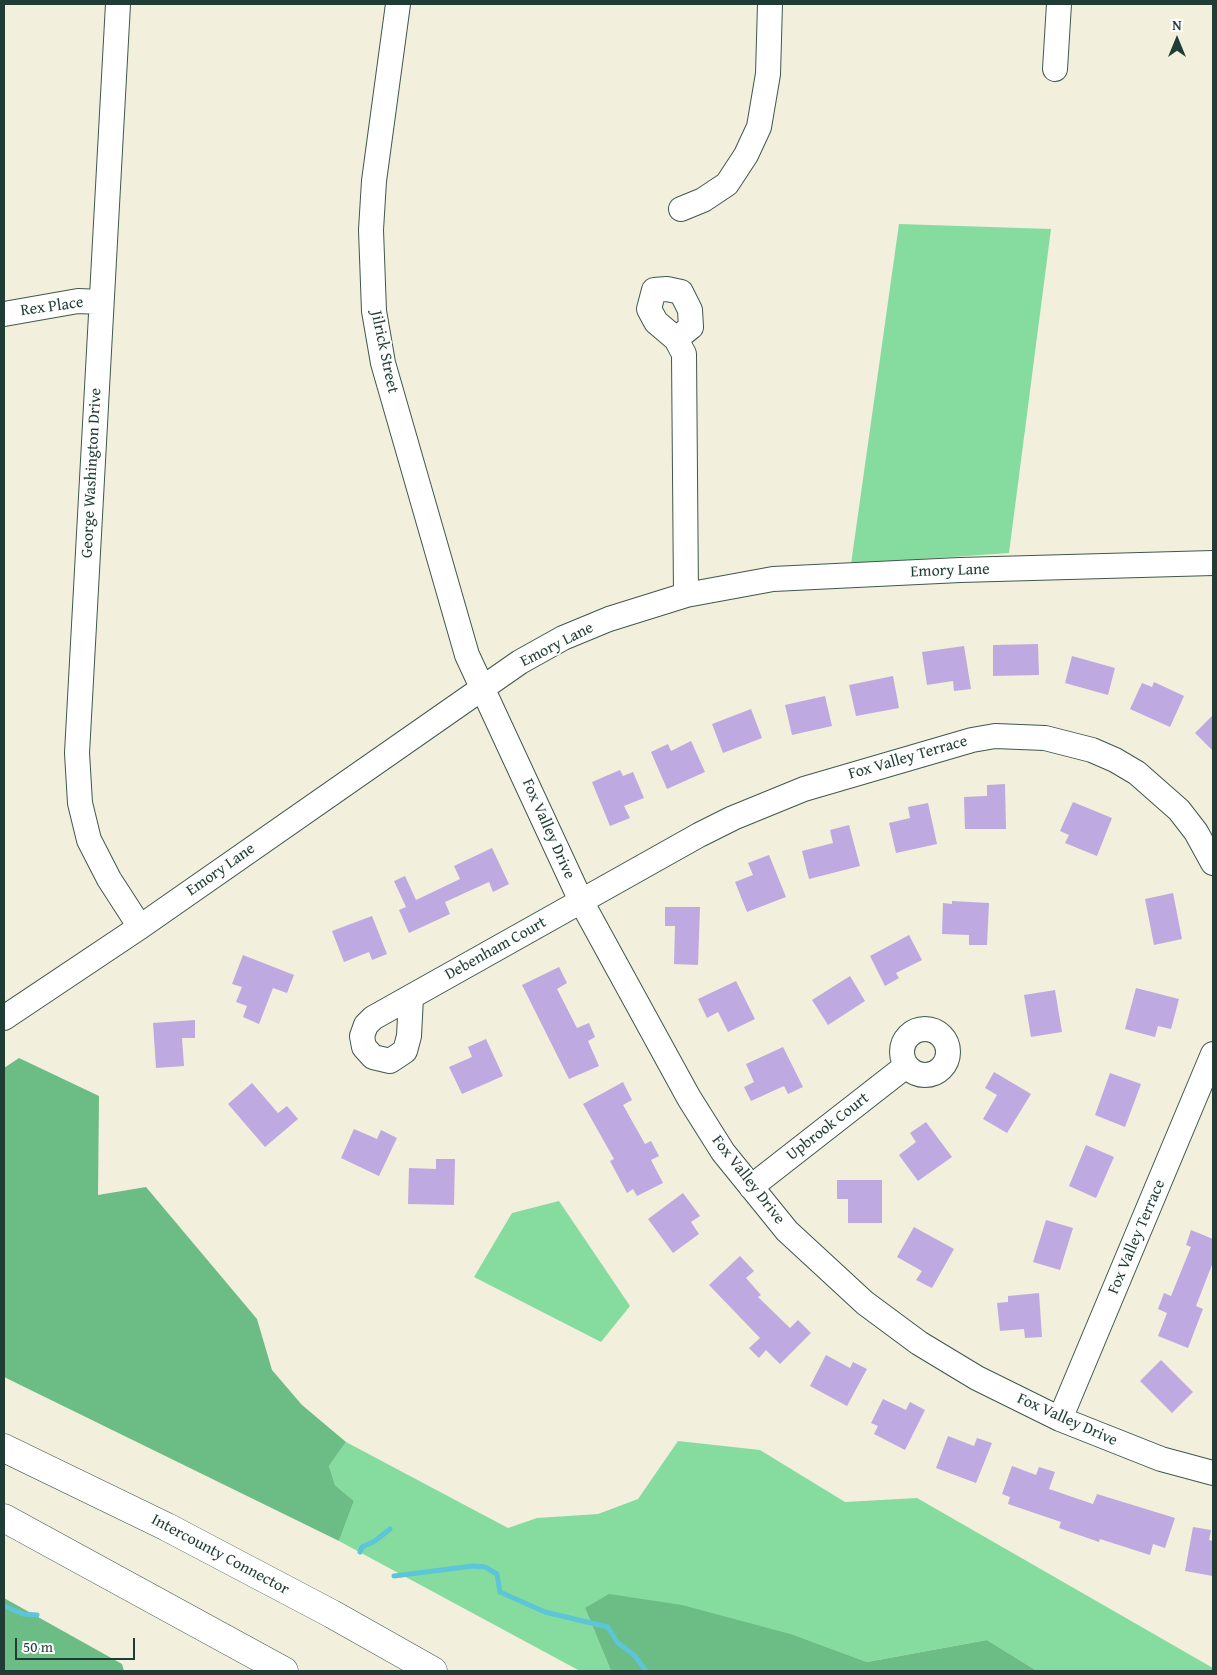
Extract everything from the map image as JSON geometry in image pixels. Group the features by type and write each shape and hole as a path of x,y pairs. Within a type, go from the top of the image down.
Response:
{"highway":[{"name":"Intercounty Connector","path":"4,1448 167,1526 332,1614 433,1671"},
{"path":"4,1518 284,1671"}],"street":[{"name":"George Washington Drive","path":"118,4 77,753 80,804 89,840 109,879 140,927"},
{"name":"Jilrick Street","path":"398,4 372,206 371,257 374,311 383,363 460,632 467,655 483,688"},
{"path":"681,209 703,200 727,184 746,155 759,127 768,74 770,4"},
{"path":"1055,69 1059,4"},
{"name":"Rex Place","path":"4,314 78,301 101,302"},
{"path":"676,339 684,354 686,595"},
{"name":"Emory Lane","path":"4,1018 140,927 520,662 562,638 634,610 686,595 752,582 826,575 1213,563"},
{"name":"Fox Valley Drive","path":"483,688 581,901 689,1098 723,1152 787,1231 815,1259 892,1324 962,1370 1060,1419 1161,1459 1213,1473"},
{"name":"Fox Valley Terrace","path":"581,901 699,835 770,802 840,777 929,751 995,736 1037,737 1068,743 1092,750 1123,765 1160,791 1179,810 1196,832 1213,863"},
{"name":"Debenham Court","path":"411,997 581,901"},
{"name":"Fox Valley Terrace","path":"1060,1419 1213,1054"},
{"name":"Upbrook Court","path":"751,1188 906,1066"}],"green space":[{"path":"899,224 1051,229 1009,553 851,564"},
{"path":"19,1058 99,1096 98,1195 146,1187 257,1319 272,1370 302,1405 346,1442 329,1466 335,1485 354,1501 339,1541 4,1377 4,1068"},
{"path":"559,1201 630,1306 601,1342 474,1277 512,1213"},
{"path":"678,1441 760,1450 845,1502 917,1498 1213,1668 1213,1671 1037,1671 987,1640 867,1662 794,1635 585,1608 611,1671 580,1671 339,1541 354,1501 335,1485 329,1466 346,1442 508,1528 537,1518 598,1514 638,1499"},
{"path":"609,1594 682,1605 794,1635 867,1662 987,1640 1037,1671 611,1671 585,1608"},
{"path":"4,1598 122,1664 124,1671 4,1671"}],"building":[{"path":"1038,644 1039,675 993,676 993,645"},
{"path":"964,646 971,689 954,691 953,681 927,685 922,652"},
{"path":"1072,656 1115,668 1108,695 1065,683"},
{"path":"893,676 899,708 856,716 849,685"},
{"path":"1154,682 1184,696 1170,727 1130,709 1142,683 1152,687"},
{"path":"825,696 832,726 792,735 785,705"},
{"path":"751,709 762,738 723,753 712,724"},
{"path":"1213,715 1213,751 1195,733"},
{"path":"691,741 705,772 667,789 651,752 668,744 671,751"},
{"path":"620,770 623,776 633,772 644,798 624,806 630,818 610,826 592,782"},
{"path":"1005,784 1006,829 965,829 964,797 987,796 987,785"},
{"path":"1073,802 1112,818 1097,856 1065,843 1069,835 1060,831"},
{"path":"928,803 937,844 896,853 889,823 910,818 908,807"},
{"path":"849,825 860,866 809,879 802,851 833,843 830,830"},
{"path":"492,848 509,884 493,892 489,882 445,902 450,914 409,933 399,910 406,907 394,881 405,876 416,900 460,879 454,866"},
{"path":"769,855 786,897 747,912 735,882 753,875 748,863"},
{"path":"1173,893 1182,939 1154,945 1145,899"},
{"path":"952,901 989,903 987,945 969,945 969,935 942,934 943,903 952,904"},
{"path":"665,907 700,907 698,965 674,964 675,926 665,926"},
{"path":"372,916 387,954 372,960 369,952 344,962 332,931"},
{"path":"909,935 922,960 896,973 899,978 885,986 870,956"},
{"path":"243,955 294,975 287,993 273,988 259,1024 243,1017 247,1006 236,1002 242,987 232,984"},
{"path":"559,967 567,983 557,989 577,1028 589,1023 595,1037 588,1041 599,1066 569,1079 522,985"},
{"path":"850,976 865,1001 828,1025 812,1000"},
{"path":"736,981 755,1019 728,1032 718,1012 707,1018 698,999"},
{"path":"1136,988 1179,999 1171,1029 1158,1026 1155,1037 1125,1029"},
{"path":"1055,990 1062,1032 1031,1037 1024,995"},
{"path":"195,1020 195,1038 182,1038 184,1066 156,1068 153,1023"},
{"path":"486,1039 503,1076 462,1094 449,1067 472,1057 468,1047"},
{"path":"783,1047 803,1087 788,1094 784,1086 751,1101 744,1087 754,1082 746,1064"},
{"path":"994,1072 1031,1094 1007,1133 983,1119 997,1095 985,1088"},
{"path":"1110,1073 1141,1084 1125,1127 1095,1115"},
{"path":"623,1082 632,1100 623,1105 645,1144 651,1141 659,1156 651,1160 663,1183 637,1196 633,1189 627,1193 610,1161 614,1159 583,1104"},
{"path":"252,1083 278,1113 287,1106 298,1119 265,1147 228,1104"},
{"path":"926,1122 952,1157 918,1181 899,1155 916,1142 910,1133"},
{"path":"354,1129 377,1139 381,1130 397,1138 379,1176 341,1158"},
{"path":"1086,1145 1114,1157 1096,1198 1069,1186"},
{"path":"436,1159 455,1159 454,1205 408,1204 409,1168 436,1169"},
{"path":"837,1180 882,1180 882,1223 848,1223 848,1199 837,1199"},
{"path":"683,1193 700,1216 691,1222 699,1234 673,1253 648,1219"},
{"path":"1046,1220 1073,1228 1060,1270 1033,1262"},
{"path":"914,1227 954,1249 932,1288 916,1280 922,1271 897,1257"},
{"path":"1191,1230 1213,1239 1213,1262 1196,1306 1203,1309 1188,1348 1158,1336 1167,1313 1158,1309 1164,1293 1171,1296 1191,1247 1186,1245"},
{"path":"740,1256 754,1271 746,1278 761,1295 758,1297 790,1328 798,1320 811,1333 780,1364 766,1350 759,1358 749,1348 760,1338 709,1285"},
{"path":"1039,1293 1042,1337 1025,1338 1024,1329 1000,1331 997,1303 1008,1302 1008,1296"},
{"path":"826,1355 850,1368 853,1362 867,1369 847,1406 810,1386"},
{"path":"1161,1360 1193,1392 1172,1413 1140,1381"},
{"path":"883,1399 906,1410 910,1402 925,1410 905,1450 874,1434 878,1426 871,1423"},
{"path":"948,1436 974,1446 977,1438 992,1443 976,1483 936,1468"},
{"path":"1012,1466 1036,1475 1039,1467 1055,1472 1049,1489 1093,1504 1097,1494 1175,1518 1165,1548 1153,1544 1150,1555 1100,1539 1099,1542 1059,1528 1061,1522 1008,1504 1010,1497 1002,1494"},
{"path":"1193,1527 1211,1530 1209,1540 1213,1541 1213,1576 1185,1571"}],"waterway":[{"path":"360,1552 362,1547 375,1541 390,1529"},
{"path":"394,1576 473,1566 485,1567 497,1574 500,1592 545,1612 608,1627 617,1642 635,1656 646,1671"},
{"path":"4,1606 23,1614 37,1615"}]}
